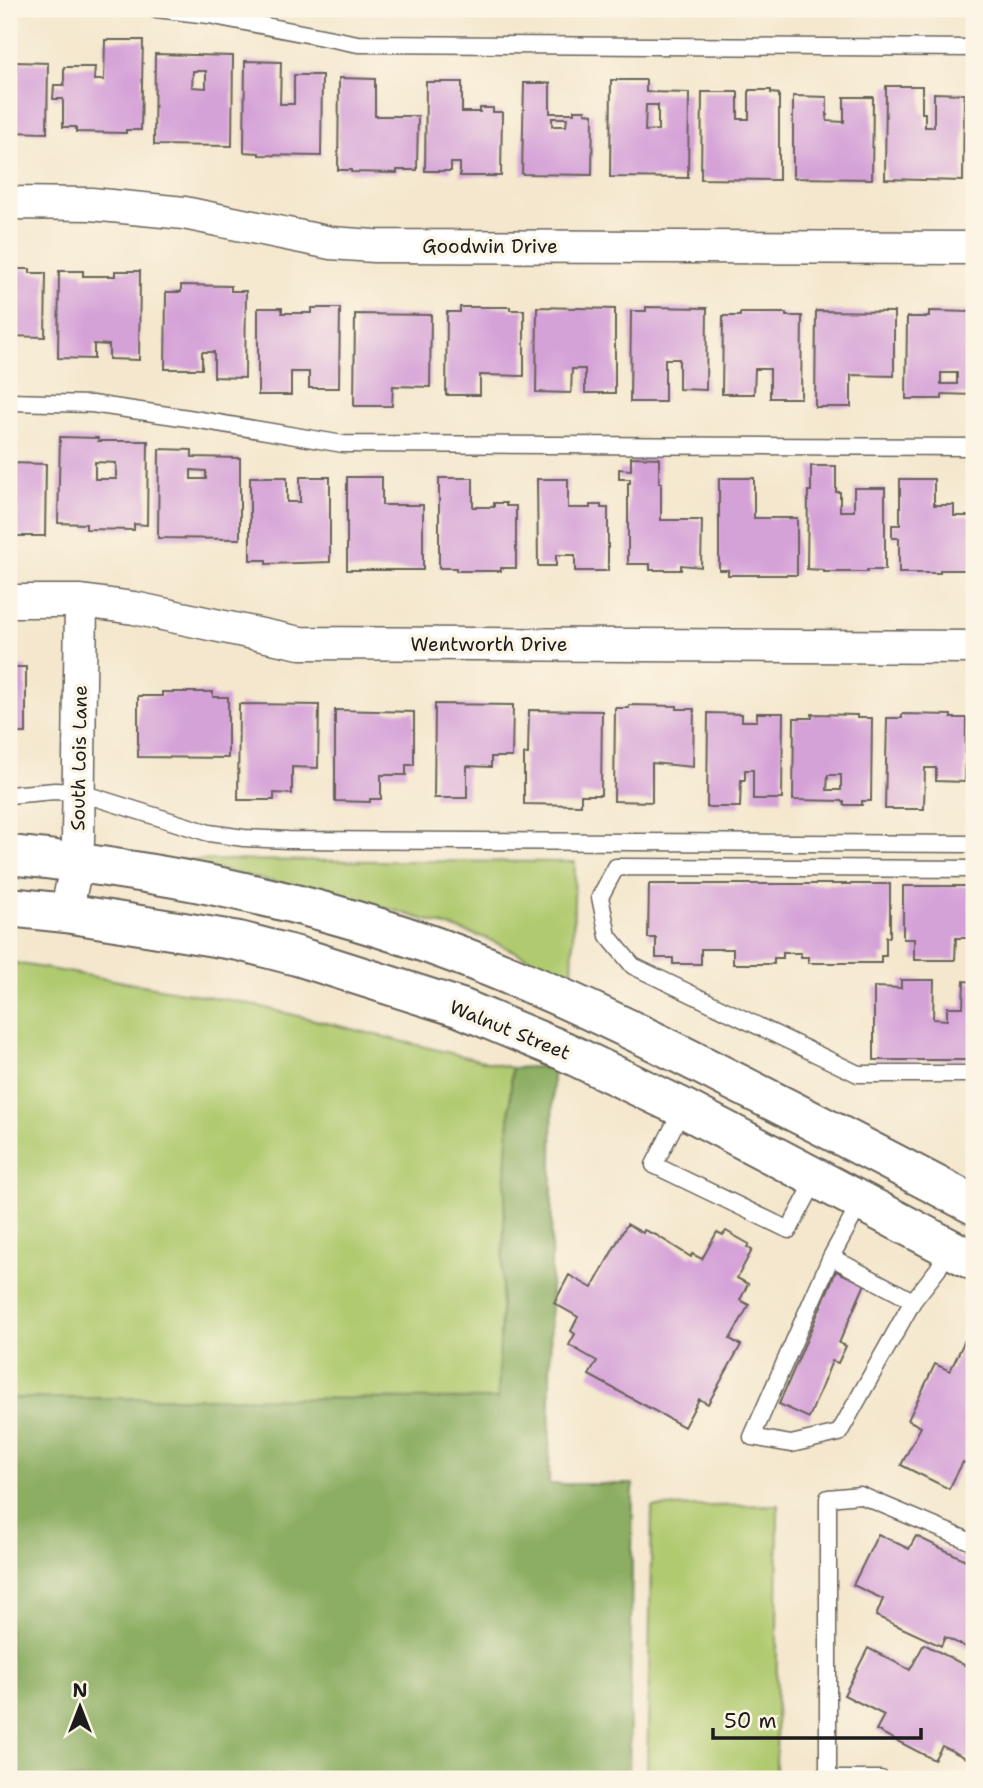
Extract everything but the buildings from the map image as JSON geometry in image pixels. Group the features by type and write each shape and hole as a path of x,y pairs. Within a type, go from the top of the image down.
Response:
{"main road":[{"path":"9,856 77,862 248,892 365,924 457,954 638,1033 974,1205"},
{"name":"Walnut Street","path":"9,907 65,913 239,941 337,968 461,1008 564,1051 683,1108 962,1254"},
{"path":"683,1108 699,1095 714,1099 787,1134 851,1140"}],"street":[{"name":"Goodwin Drive","path":"9,203 91,204 184,212 331,243 374,246 974,248"},
{"name":"Wentworth Drive","path":"9,601 81,601 134,608 300,643 974,648"},
{"name":"South Lois Lane","path":"65,913 77,862 81,601"}],"lane":[{"path":"156,9 209,15 358,44 974,48"},
{"path":"9,402 92,404 343,444 974,447"},
{"path":"9,795 78,792 209,833 244,838 330,842 974,844"},
{"path":"974,869 616,867 600,897 608,936 633,966 858,1074 974,1074"},
{"path":"683,1108 654,1165 789,1230 816,1179"},
{"path":"861,1202 831,1257 752,1437 791,1444 839,1433 913,1301 938,1269 962,1254"},
{"path":"831,1257 913,1301"},
{"path":"881,1779 828,1779 828,1498 860,1495 974,1543"}],"green space":[{"path":"173,860 575,862 572,979 486,938 363,901"},
{"path":"9,962 241,1002 512,1068 498,1399 9,1398"},
{"path":"553,1066 549,1484 633,1484 629,1779 9,1779 9,1398 498,1399 512,1068"},
{"path":"778,1505 776,1779 647,1779 652,1507"}]}
